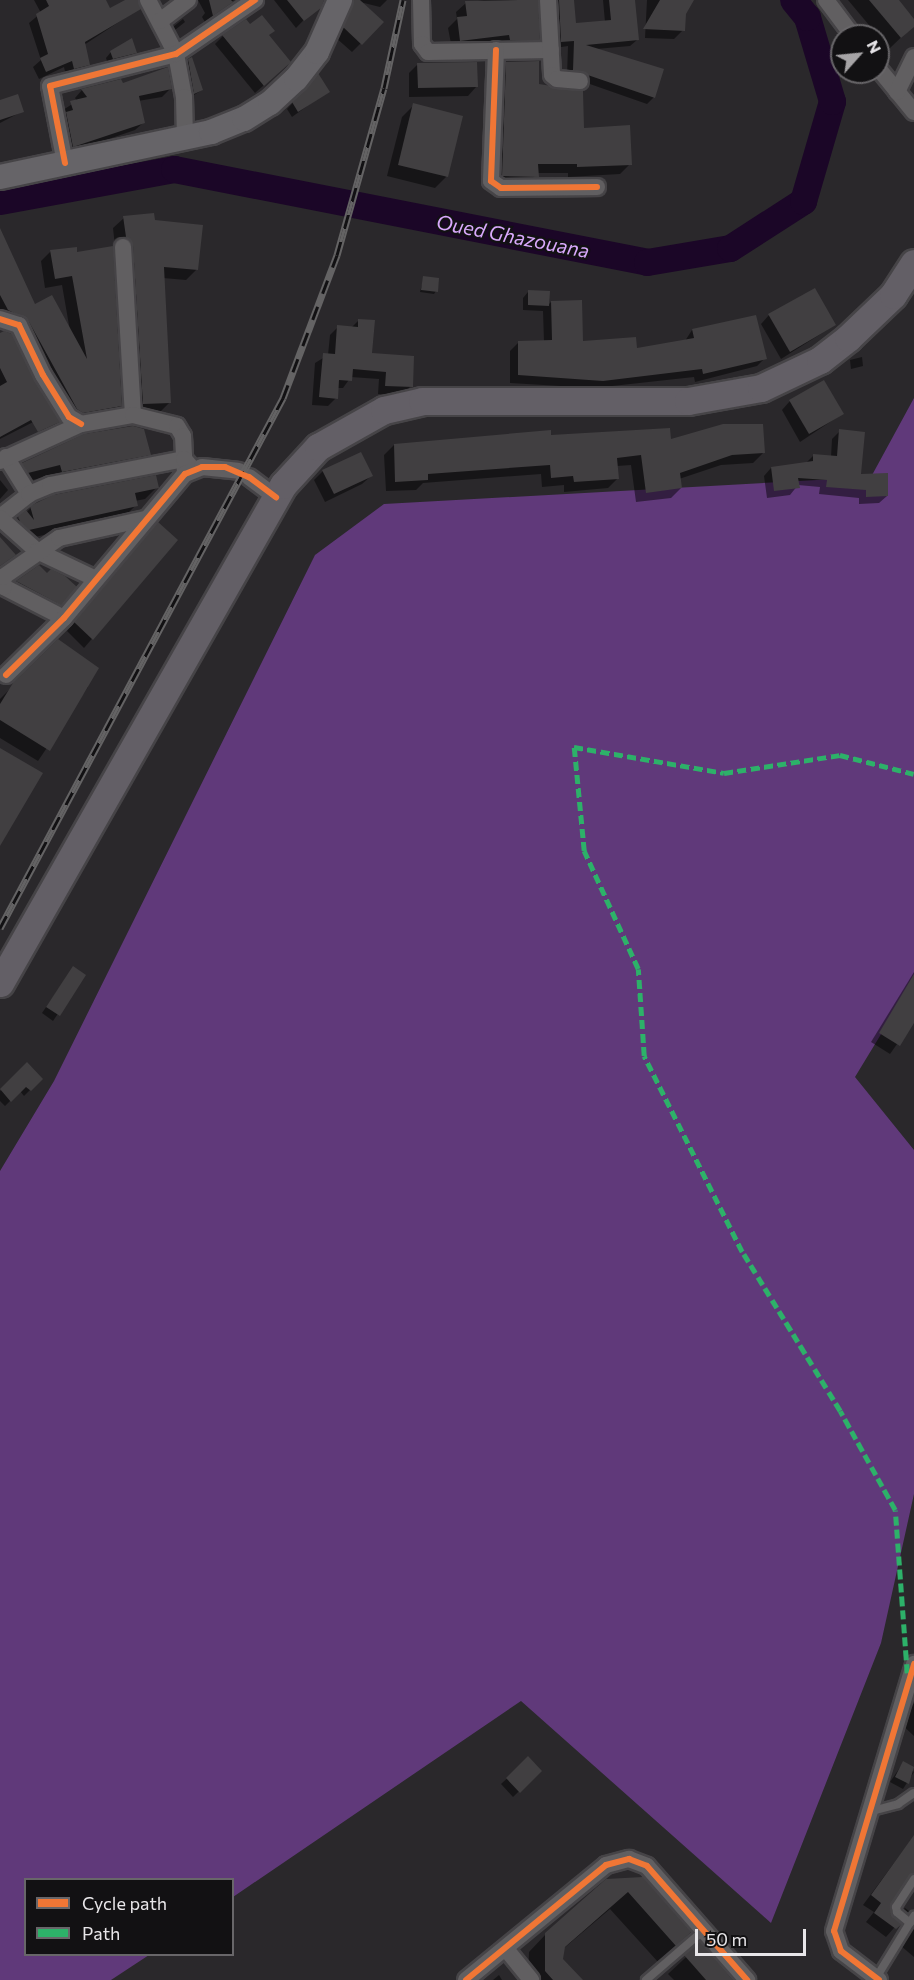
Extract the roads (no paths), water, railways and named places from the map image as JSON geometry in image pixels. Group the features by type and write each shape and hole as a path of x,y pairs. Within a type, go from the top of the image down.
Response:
{"main road":[{"path":"0,177 185,137 244,119 270,103 296,79 317,52 340,0"},
{"path":"0,983 276,497 291,472 318,447 367,417 413,403 688,401 760,388 820,360 848,338 893,295 914,263"}],"street":[{"path":"148,0 176,54 184,97 185,137"},
{"path":"160,21 188,0"},
{"path":"65,162 50,86 176,54 255,0"},
{"path":"421,0 422,44 428,52 551,50"},
{"path":"549,0 553,78 580,81"},
{"path":"826,0 844,24"},
{"path":"496,50 490,182 501,188 597,187"},
{"path":"897,92 914,57"},
{"path":"890,83 914,112"},
{"path":"123,247 133,415"},
{"path":"0,320 19,325 48,384 69,417 81,424"},
{"path":"6,675 64,618 187,468 183,436 177,426 133,415 81,424 3,459 29,494"},
{"path":"96,579 37,551 0,518 29,494 50,485 187,468 225,467 244,474 276,497"},
{"path":"64,618 2,584 3,577 59,537 146,519"},
{"path":"878,1979 841,1951 834,1931 872,1811 914,1664"},
{"path":"466,1980 606,1866 622,1859 647,1866 747,1980"},
{"path":"506,1949 531,1980"}],"lane":[{"path":"872,1811 898,1804 914,1793"},
{"path":"878,1979 912,1920 896,1910 914,1879"},
{"path":"646,1980 704,1930"}],"waterway":[{"name":"Oued Ghazouana","path":"0,201 174,169 647,262 730,248 803,201 832,101 807,17 793,0"}],"railway":[{"path":"0,928 283,398 337,255 384,88 403,0"}]}
